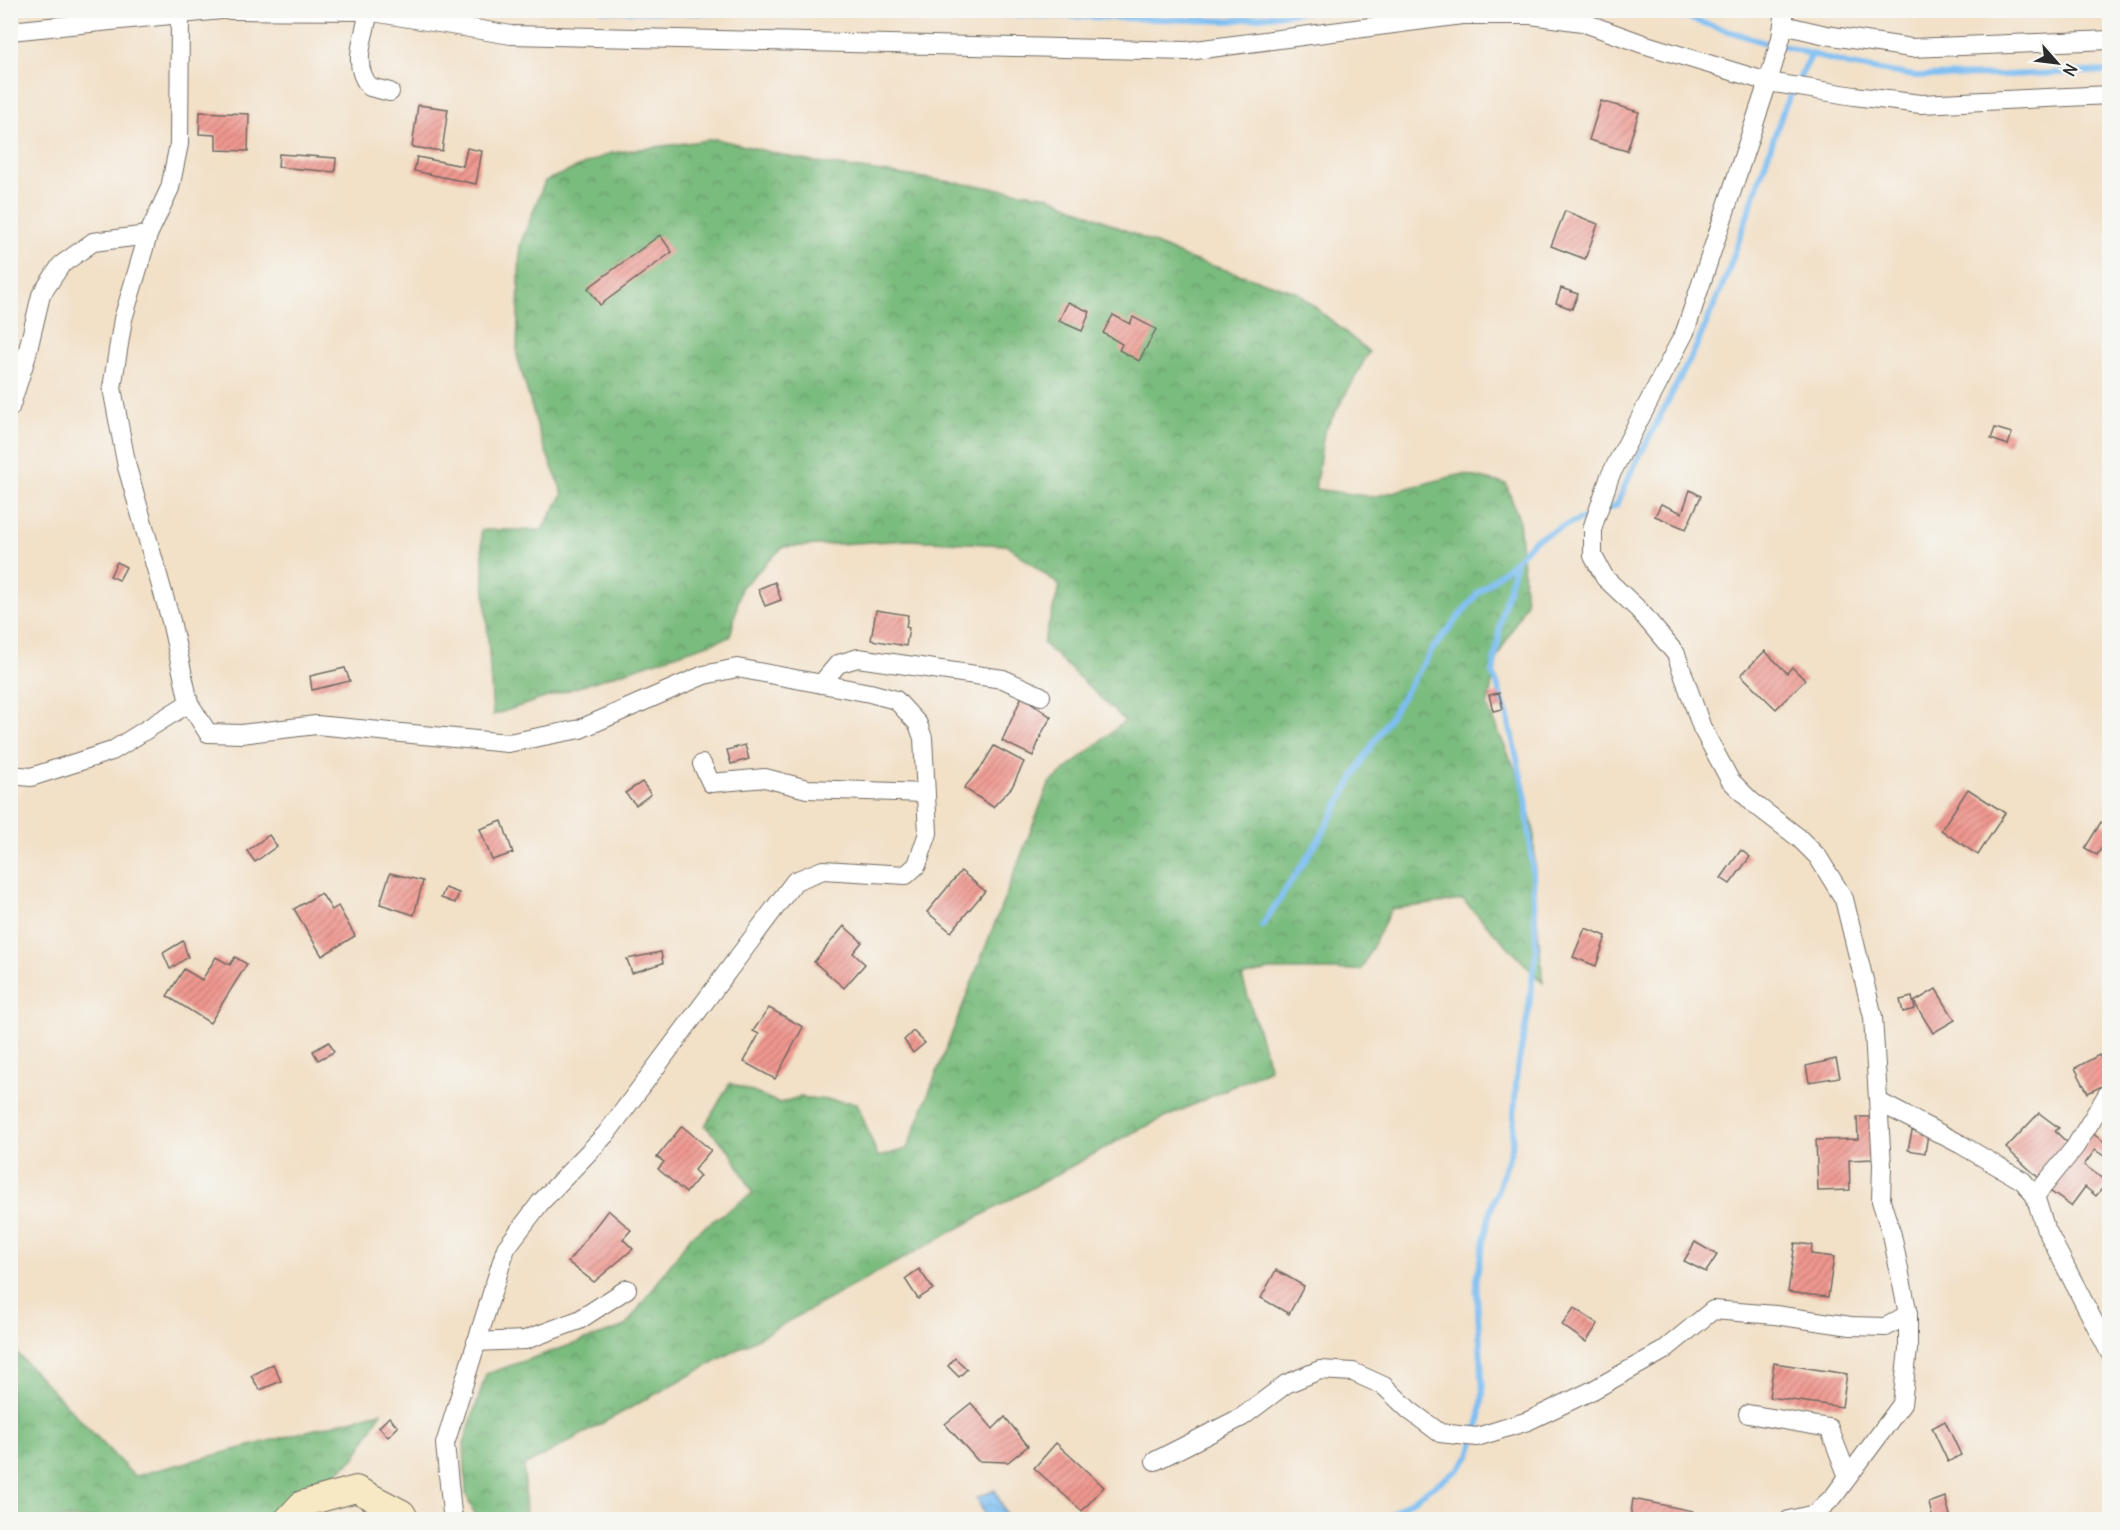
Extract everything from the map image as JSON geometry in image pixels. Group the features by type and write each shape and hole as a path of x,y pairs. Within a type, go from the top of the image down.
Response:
{"main road":[{"path":"287,1520 302,1504 356,1489 402,1513 406,1520"}],"street":[{"path":"10,31 180,16 221,10"},
{"path":"229,10 369,11 511,35 1188,51 1462,15 1531,15 1582,22 1643,44 1832,93 1921,104 2109,95"},
{"path":"369,11 359,62 360,72 370,87 390,92"},
{"path":"180,16 179,144 170,188 148,235 123,319 112,388 127,467 171,621 189,703 207,733 241,734 316,725 508,743 580,729 704,675 737,668 896,700 918,724 923,738 928,833 917,865 906,875 823,870 795,881 606,1134 540,1203 506,1248 445,1444 452,1513 455,1520"},
{"path":"1789,1520 1815,1514 1834,1496 1902,1404 1908,1349 1908,1314 1892,1234 1881,1201 1882,1165 1873,1017 1844,899 1818,857 1799,838 1752,802 1731,780 1702,728 1676,654 1639,610 1605,578 1593,556 1593,526 1610,476 1685,332 1774,79 1783,24 1826,35 1911,48 2109,40"},
{"path":"10,408 26,358 41,295 61,265 93,242 148,235"},
{"path":"821,684 838,664 858,658 1003,679 1041,696"},
{"path":"10,775 31,777 112,751 189,703"},
{"path":"702,764 711,783 765,778 807,789 925,793"},
{"path":"2035,1196 2075,1147 2109,1090"},
{"path":"1879,1102 1960,1144 2024,1181 2035,1196 2045,1227 2109,1353"},
{"path":"476,1342 525,1340 579,1320 627,1289"},
{"path":"1155,1461 1242,1418 1286,1384 1320,1370 1353,1372 1384,1386 1409,1410 1440,1433 1477,1437 1528,1420 1593,1390 1663,1351 1713,1310 1775,1315 1851,1326 1886,1327 1908,1314"},
{"path":"1749,1414 1829,1428 1848,1477"}],"green space":[{"path":"716,139 812,162 1049,196 1187,258 1297,292 1369,352 1324,433 1315,489 1373,497 1462,474 1506,484 1519,520 1526,603 1498,656 1487,707 1521,782 1534,831 1535,897 1543,983 1463,900 1391,909 1361,970 1270,970 1242,977 1270,1069 1134,1132 524,1466 526,1519 477,1519 466,1494 464,1443 486,1374 626,1326 691,1236 753,1193 730,1151 705,1126 730,1083 780,1103 799,1097 857,1103 878,1157 907,1149 1049,784 1125,721 1043,643 1060,586 1007,545 909,540 783,547 741,588 730,637 493,715 481,530 542,530 563,494 541,439 517,356 520,245 545,181 611,153"},
{"path":"10,1346 134,1476 381,1412 355,1458 277,1519 11,1519"}],"water":[{"path":"995,1490 1008,1519 986,1519 977,1498"}],"building":[{"path":"1601,101 1639,112 1627,151 1589,140"},
{"path":"418,105 448,109 442,151 412,147"},
{"path":"200,112 249,114 248,151 216,150 216,135 199,134"},
{"path":"467,148 482,151 476,184 414,171 417,157 463,166"},
{"path":"279,154 336,158 335,172 278,167"},
{"path":"1565,211 1598,224 1585,259 1551,246"},
{"path":"660,235 672,252 600,305 588,288"},
{"path":"1561,288 1578,294 1572,309 1556,303"},
{"path":"1068,302 1090,312 1082,331 1059,321"},
{"path":"1113,315 1130,324 1133,317 1156,329 1139,361 1119,350 1122,344 1103,333"},
{"path":"1995,428 2012,433 2008,445 1991,439"},
{"path":"1690,490 1701,496 1686,529 1655,516 1661,504 1682,513"},
{"path":"117,562 126,567 119,580 110,576"},
{"path":"775,582 781,600 765,606 758,589"},
{"path":"876,610 908,615 906,627 909,628 906,646 871,640"},
{"path":"1765,651 1787,673 1792,667 1805,680 1776,709 1741,675"},
{"path":"345,668 350,681 312,690 310,676"},
{"path":"1499,693 1503,709 1493,711 1489,695"},
{"path":"1022,696 1051,717 1033,756 1002,741"},
{"path":"745,745 749,759 731,764 727,750"},
{"path":"994,746 1024,762 1012,787 993,807 964,788 982,766"},
{"path":"642,782 651,794 636,805 625,793"},
{"path":"1968,789 2005,813 1978,855 1941,830"},
{"path":"502,821 513,853 492,860 480,829"},
{"path":"2101,822 2110,828 2110,835 2097,855 2085,848"},
{"path":"269,835 277,846 255,862 247,851"},
{"path":"1741,850 1750,857 1730,884 1721,878"},
{"path":"961,871 985,891 951,932 927,912"},
{"path":"390,873 423,881 414,915 380,904"},
{"path":"445,888 459,893 455,903 441,898"},
{"path":"321,893 332,910 338,906 355,936 322,956 294,909"},
{"path":"844,926 862,942 853,953 865,964 844,988 814,962"},
{"path":"1585,928 1606,936 1596,966 1573,957"},
{"path":"183,941 188,957 170,969 163,953"},
{"path":"661,952 663,963 632,973 627,959"},
{"path":"216,957 230,965 235,957 247,964 210,1023 167,996 184,969 202,980"},
{"path":"1936,989 1955,1020 1933,1033 1914,1002"},
{"path":"1912,997 1915,1009 1903,1012 1900,1000"},
{"path":"769,1008 803,1027 775,1079 744,1062 759,1034 753,1031"},
{"path":"913,1031 925,1043 913,1053 904,1040"},
{"path":"329,1042 334,1052 318,1060 313,1051"},
{"path":"2099,1055 2110,1076 2110,1082 2088,1093 2075,1068"},
{"path":"1836,1059 1840,1077 1809,1082 1806,1066"},
{"path":"2039,1113 2059,1128 2055,1131 2072,1147 2041,1180 2006,1148"},
{"path":"1857,1117 1875,1117 1876,1159 1849,1160 1850,1190 1818,1191 1816,1140 1858,1139"},
{"path":"682,1126 711,1150 694,1170 700,1176 686,1193 658,1169 664,1162 657,1157"},
{"path":"1912,1131 1928,1134 1925,1153 1908,1150"},
{"path":"2089,1131 2110,1146 2110,1160 2095,1150 2084,1165 2107,1182 2096,1196 2085,1187 2071,1206 2047,1189"},
{"path":"608,1210 631,1230 623,1239 633,1249 594,1282 568,1262"},
{"path":"1695,1242 1717,1255 1706,1272 1684,1261"},
{"path":"1795,1243 1812,1245 1811,1254 1834,1257 1828,1297 1788,1292"},
{"path":"919,1269 933,1289 918,1299 905,1279"},
{"path":"1276,1270 1304,1286 1289,1314 1261,1298"},
{"path":"1574,1308 1598,1324 1586,1342 1562,1325"},
{"path":"955,1358 967,1369 959,1377 948,1366"},
{"path":"1774,1363 1847,1374 1842,1407 1769,1397"},
{"path":"273,1364 281,1381 260,1390 251,1376"},
{"path":"971,1403 993,1429 1005,1417 1028,1446 1008,1462 978,1461 945,1424"},
{"path":"389,1417 398,1427 388,1437 379,1427"},
{"path":"1945,1421 1961,1455 1948,1462 1932,1428"},
{"path":"1056,1443 1104,1487 1082,1511 1034,1468"},
{"path":"1945,1497 1950,1515 1941,1520 1933,1520 1929,1503"},
{"path":"1633,1499 1693,1511 1692,1520 1630,1520"}],"waterway":[{"path":"603,10 706,13 758,10"},
{"path":"861,10 1229,21 1313,10"},
{"path":"1662,10 1769,44 1850,65 1915,76 2110,71"},
{"path":"1262,926 1321,836 1364,758 1432,650 1478,593 1516,560 1534,540 1617,505 1630,474 1696,347 1727,275 1784,108 1812,54"},
{"path":"1382,1520 1458,1470 1470,1455 1479,1423 1483,1394 1476,1279 1490,1212 1512,1148 1517,1071 1528,1014 1536,950 1533,876 1526,799 1508,718 1493,672 1502,613 1516,561"}]}
